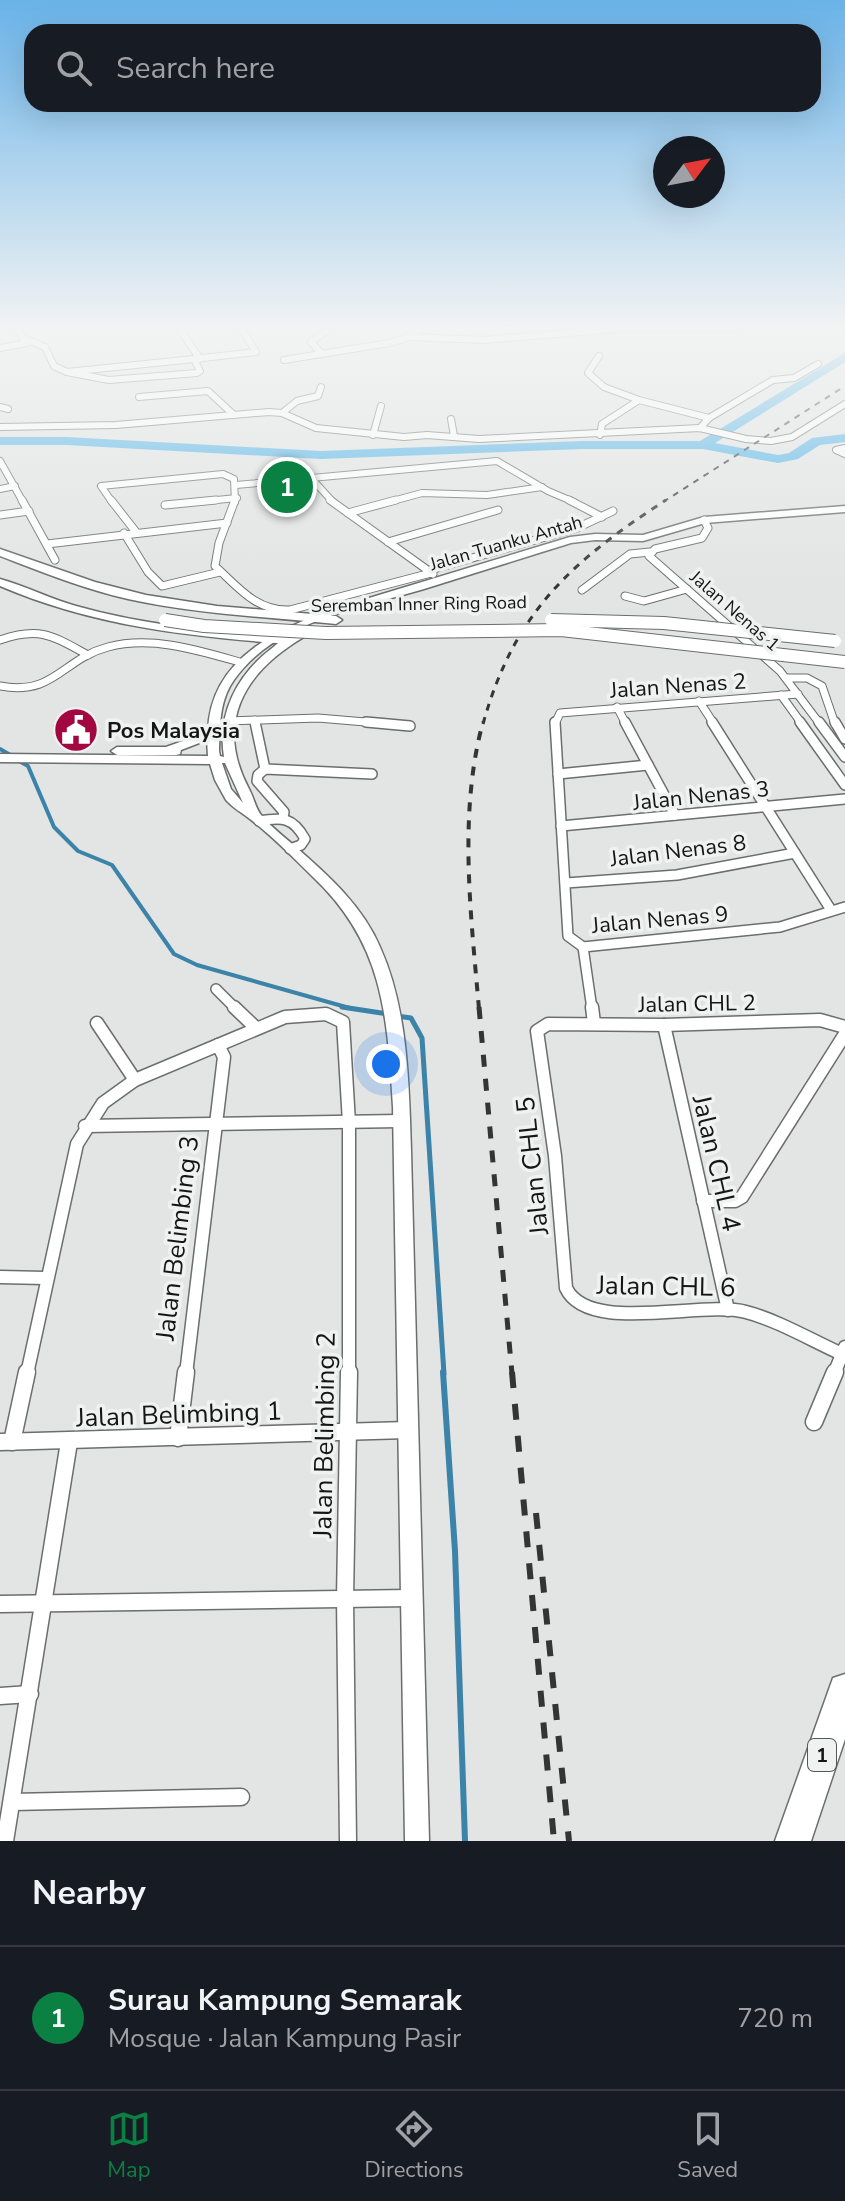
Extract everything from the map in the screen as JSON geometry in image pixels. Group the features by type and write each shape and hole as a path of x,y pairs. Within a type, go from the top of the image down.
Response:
{"highway":[{"name":"1","path":"796,1830 845,1690"}],"main road":[{"name":"Jalan Tuanku Antah","path":"256,818 242,811 231,799 214,756 210,735 223,687 254,653 292,627 357,603 570,540 607,536 643,538 704,520 845,509"},
{"path":"0,552 86,583 144,599 239,612 336,620"},
{"name":"Seremban Inner Ring Road","path":"0,561 49,581 204,626 326,633 561,630 793,656 845,665"},
{"name":"Seremban Inner Ring Road","path":"0,571 61,595 170,616 352,626 550,620 842,645"},
{"path":"0,582 106,616 159,627 291,640"},
{"name":"Jalan Tuanku Antah","path":"256,818 229,755 228,721 235,698 246,679 291,640 415,588"},
{"path":"236,636 250,632 256,626 257,619 239,612"},
{"path":"236,636 254,653"},
{"path":"167,751 210,735"},
{"path":"0,751 17,754 229,755"},
{"path":"0,758 17,754 167,751 214,756"},
{"path":"256,818 335,891 366,931 382,969 393,1028 400,1121 417,1841"}],"street":[{"path":"0,427 116,425 260,414"},
{"path":"284,414 316,428 373,435 479,439 700,428 727,436 782,440 828,414"},
{"path":"373,435 379,414"},
{"path":"600,435 602,424 618,414"},
{"path":"693,414 709,418"},
{"path":"700,428 716,414"},
{"path":"451,419 454,436"},
{"path":"845,448 836,450 845,454"},
{"path":"236,485 497,461 514,467 542,487 602,517"},
{"path":"1,463 55,560"},
{"path":"136,532 130,519 111,502 101,486 213,473 229,476 236,485 237,498 217,545 215,561 220,572 257,604 276,611 290,610 429,572 577,528 613,511"},
{"path":"311,478 330,500 441,580"},
{"path":"0,489 15,486"},
{"path":"348,513 422,493 487,495 542,487"},
{"path":"165,505 237,498"},
{"path":"388,542 498,510"},
{"path":"0,515 29,511"},
{"name":"Jalan Nenas 1","path":"704,520 708,528 702,538 650,552 653,562 786,678 845,757"},
{"path":"47,544 227,523"},
{"path":"124,533 148,572 162,586 220,572"},
{"path":"582,590 630,554 650,552"},
{"path":"472,558 486,566"},
{"path":"625,596 644,601 687,589"},
{"path":"347,595 357,603"},
{"path":"0,640 30,629 42,631 88,655"},
{"path":"0,686 15,691 46,685 88,655 109,646 154,643 243,663"},
{"path":"786,678 807,678 822,686 845,739"},
{"name":"Jalan Nenas 2","path":"560,713 798,694"},
{"path":"781,695 845,785"},
{"path":"699,701 831,910"},
{"path":"617,707 675,815"},
{"name":"Jalan Nenas 9","path":"560,713 555,719 568,936 583,947 780,927 845,907"},
{"path":"228,721 318,718 410,726"},
{"path":"255,720 265,769"},
{"path":"819,720 839,726"},
{"path":"558,774 648,765"},
{"path":"283,817 284,812 257,781 258,775 265,769 372,774"},
{"name":"Jalan Nenas 3","path":"561,826 845,799"},
{"path":"256,818 283,817 297,825 305,839 301,845 290,849"},
{"name":"Jalan Nenas 8","path":"566,883 677,875 795,853"},
{"path":"583,947 594,1023"},
{"path":"6,1442 77,1144 85,1126 111,1095 135,1080 256,1028 216,989"},
{"name":"Jalan Belimbing 2","path":"256,1028 285,1017 316,1013 336,1017 343,1022 345,1031 349,1123 349,1432 345,1599 348,1841"},
{"name":"Jalan CHL 2","path":"548,1024 664,1025 820,1020 845,1027"},
{"path":"97,1023 135,1080"},
{"name":"Jalan CHL 5","path":"548,1024 537,1031 555,1156 566,1288 578,1305"},
{"name":"Jalan CHL 4","path":"664,1025 728,1310"},
{"path":"703,1201 735,1201 742,1197 845,1034"},
{"name":"Jalan Belimbing 3","path":"178,1438 224,1057 218,1045"},
{"path":"85,1126 400,1121"},
{"path":"0,1277 45,1278"},
{"name":"Jalan CHL 6","path":"578,1305 598,1312 728,1310 756,1314 843,1350"},
{"path":"814,1422 843,1350"},
{"name":"Jalan Belimbing 1","path":"6,1442 407,1430"},
{"path":"5,1841 69,1442"},
{"path":"0,1604 410,1598"},
{"path":"0,1696 30,1694"},
{"path":"12,1802 241,1797"}],"building":[{"path":"62,716 94,719 88,728 55,725"}],"waterway":[{"path":"703,445 755,414"},
{"path":"703,445 778,459 793,456 817,441 845,438"},
{"path":"0,441 67,441 321,455 582,445 703,445"},
{"path":"0,749 12,756"},
{"path":"19,761 28,766 54,827 78,851 112,865 174,954 197,965 350,1008"},
{"path":"342,1007 350,1008"},
{"path":"350,1008 388,1014"},
{"path":"397,1016 411,1018 422,1038 444,1374"},
{"path":"443,1372 455,1551 465,1841"}],"railway":[{"path":"664,502 801,414"},
{"path":"483,724 511,650 551,593 602,545 664,502"},
{"path":"479,1009 470,901 469,828 475,757 483,722"},
{"path":"479,1007 512,1374"},
{"path":"512,1372 554,1841"},
{"path":"536,1513 569,1841"}],"place":[{"name":"Surau Kampung Semarak","path":"287,487"},
{"name":"Pos Malaysia","path":"76,730"}]}
